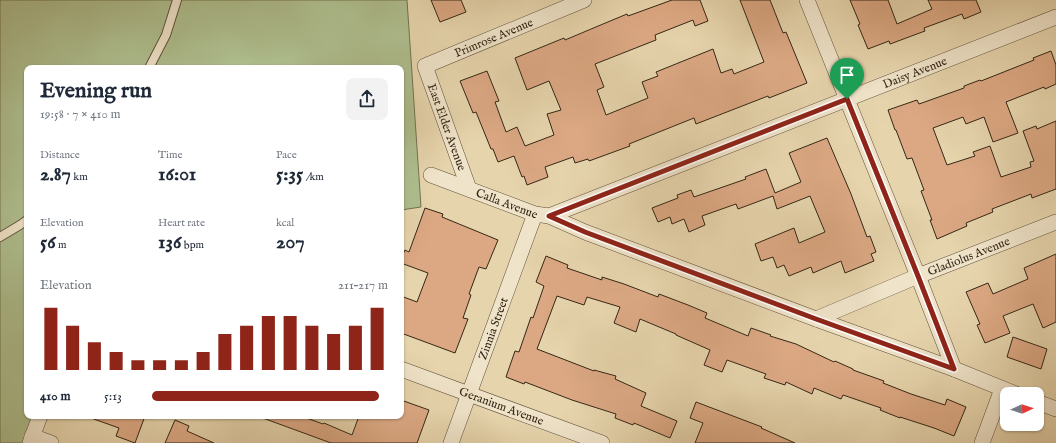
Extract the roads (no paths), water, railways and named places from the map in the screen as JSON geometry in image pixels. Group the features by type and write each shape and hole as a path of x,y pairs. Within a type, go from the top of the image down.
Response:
{"street":[{"name":"Primrose Avenue","path":"425,66 584,0"},
{"path":"808,0 954,369"},
{"name":"Daisy Avenue","path":"542,215 847,99 1056,17"},
{"name":"East Elder Avenue","path":"425,66 469,189"},
{"name":"Calla Avenue","path":"431,175 954,369 1000,388"},
{"name":"Zinnia Street","path":"451,443 469,394 542,215"},
{"name":"Gladiolus Avenue","path":"816,319 918,276 1056,222"},
{"name":"Geranium Avenue","path":"404,369 602,443"},
{"path":"1044,405 1056,409"},
{"path":"982,443 1000,409"},
{"path":"39,419 31,440 51,443"}],"lane":[{"path":"151,65 166,35 177,0"},
{"path":"0,237 24,223"}]}
